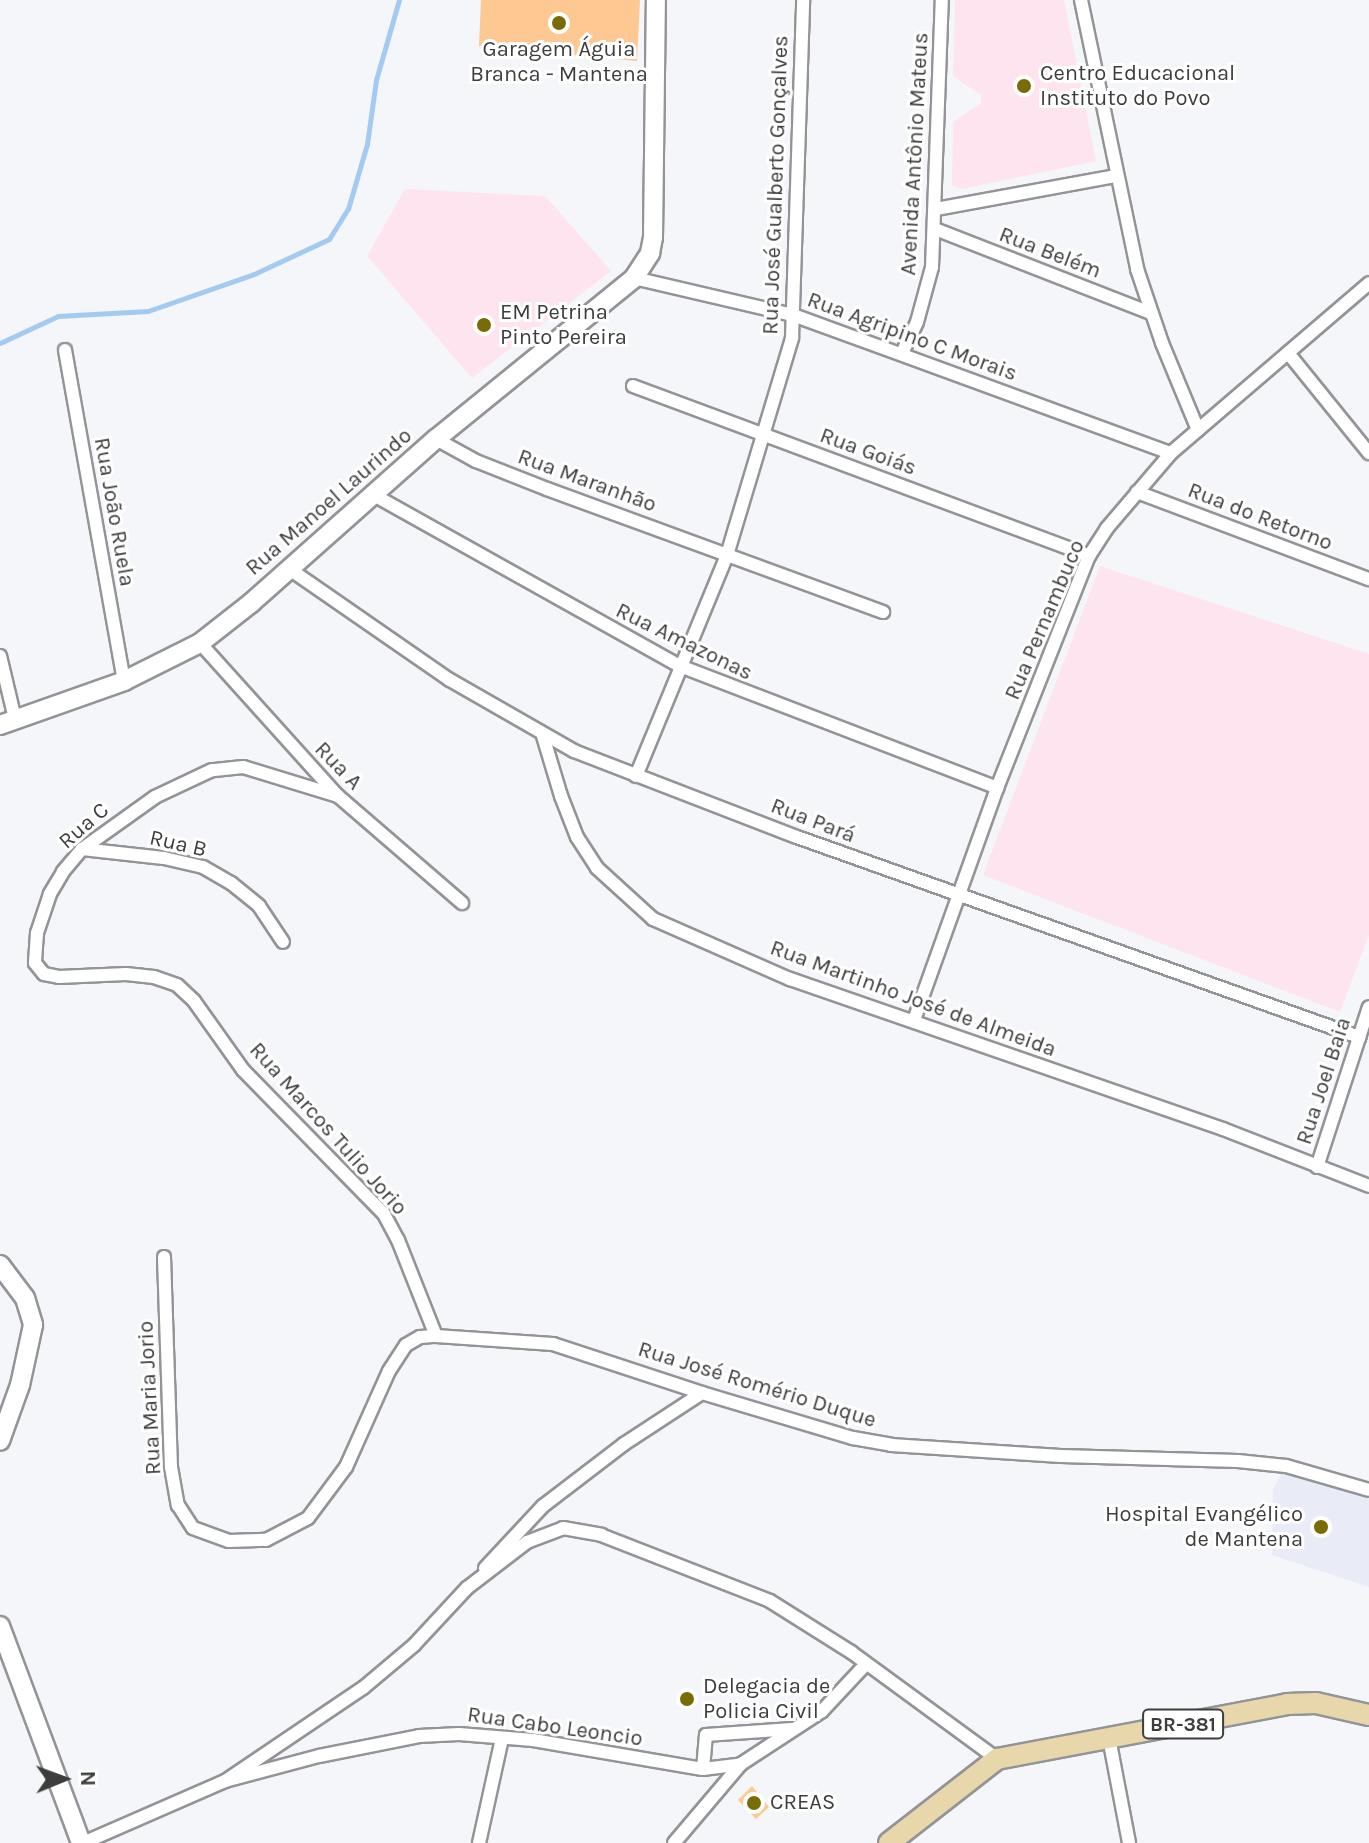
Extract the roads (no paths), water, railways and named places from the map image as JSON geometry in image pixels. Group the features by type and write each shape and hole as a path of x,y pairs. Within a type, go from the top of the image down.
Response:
{"main road":[{"name":"BR-381","path":"889,1843 997,1759 1287,1704 1316,1703 1369,1715"}],"street":[{"name":"Rua Manoel Laurindo","path":"7,722 124,681 200,643 436,439 634,278 650,253 654,223 656,0"},
{"name":"Rua José Gualberto Gonçalves","path":"636,776 727,555 790,348 803,0"},
{"name":"Avenida Antônio Mateus","path":"902,353 926,297 935,229 942,0"},
{"path":"1081,0 1115,176 1151,313 1198,430"},
{"path":"936,209 1115,176"},
{"name":"Rua Belém","path":"935,229 1151,313"},
{"name":"Rua Agripino C Morais","path":"634,278 793,315 1171,453"},
{"name":"Rua Pernambuco","path":"914,1020 997,788 1089,556 1171,453 1369,283"},
{"name":"Rua João Ruela","path":"65,350 124,681"},
{"path":"1288,353 1369,453"},
{"name":"Rua Goiás","path":"633,386 1089,556"},
{"name":"Rua Maranhão","path":"436,439 476,461 547,489 883,612"},
{"name":"Rua do Retorno","path":"1137,492 1369,579"},
{"name":"Rua Amazonas","path":"372,494 680,666 997,788"},
{"name":"Rua Pará","path":"288,568 450,680 543,736 636,776 861,860 959,892 1359,1037"},
{"name":"Rua A","path":"200,643 338,796 462,903"},
{"path":"0,656 7,722"},
{"name":"Rua Martinho José de Almeida","path":"543,736 577,837 597,868 653,919 790,979 1223,1129 1369,1186"},
{"name":"Rua C","path":"194,1001 177,985 154,977 59,977 44,974 35,963 37,933 50,894 82,849 155,797 225,767 261,770 338,796"},
{"name":"Rua B","path":"82,849 164,858 203,867 231,883 259,906 283,942"},
{"name":"Rua Marcos Tulio Jorio","path":"194,1001 243,1070 384,1214 398,1240 436,1336"},
{"name":"Rua Joel Baia","path":"1317,1167 1369,1007"},
{"name":"Rua Maria Jorio","path":"164,1257 171,1467 178,1505 193,1528 229,1541 266,1540 308,1518 346,1467 389,1371"},
{"path":"0,1265 25,1298 33,1325 20,1385 0,1441"},
{"name":"Rua José Romério Duque","path":"389,1371 406,1345 420,1337 553,1344 702,1393 853,1438 891,1445 1061,1456 1238,1461 1286,1466 1369,1490"},
{"path":"0,1626 82,1843 225,1781 363,1688 414,1645 543,1506 624,1444 702,1393"},
{"path":"467,1588 527,1542 550,1530 577,1528 601,1535 770,1601 997,1759"},
{"path":"674,1843 741,1764 839,1696 865,1665"},
{"path":"703,1769 706,1735 795,1729"},
{"name":"Rua Cabo Leoncio","path":"225,1781 319,1756 419,1736 502,1738 703,1769 741,1764"},
{"path":"479,1843 502,1738"},
{"path":"1109,1738 1129,1843"}],"waterway":[{"path":"0,343 58,316 148,311 254,274 329,239 348,209 367,144 376,80 399,0"}],"place":[{"name":"Garagem Águia Branca - Mantena","path":"559,23"},
{"name":"Centro Educacional Instituto do Povo","path":"1024,86"},
{"name":"EM Petrina Pinto Pereira","path":"484,325"},
{"name":"Hospital Evangélico de Mantena","path":"1321,1527"},
{"name":"Delegacia de Policia Civil","path":"687,1699"},
{"name":"CREAS","path":"754,1803"}]}
